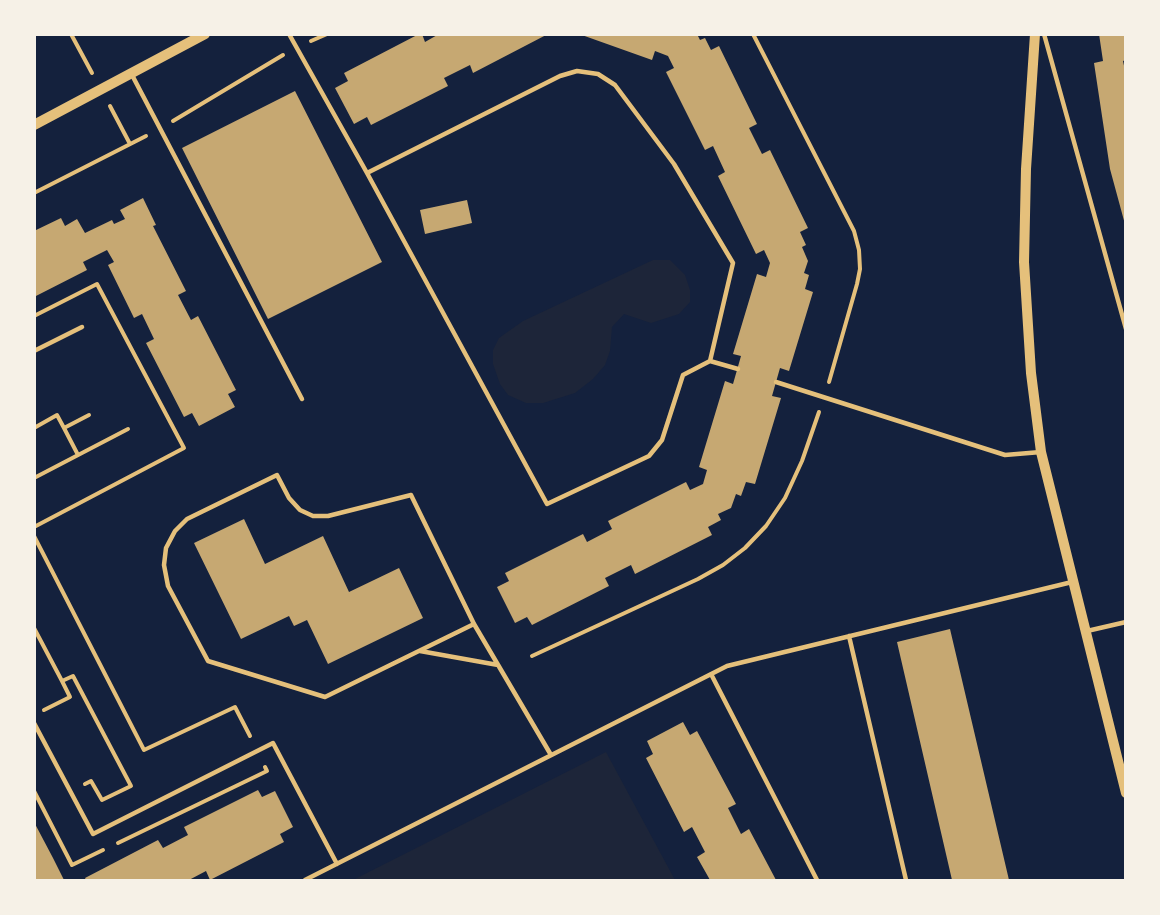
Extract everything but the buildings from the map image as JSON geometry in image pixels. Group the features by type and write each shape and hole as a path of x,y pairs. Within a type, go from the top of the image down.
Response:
{"street":[{"path":"34,124 132,75 205,34"},
{"path":"1035,34 1026,169 1024,262 1031,372 1041,452 1125,793"}],"lane":[{"path":"289,34 368,173 547,504 649,456 662,441 683,375 710,360 738,369"},
{"path":"1044,34 1125,329"},
{"path":"368,173 560,76 577,71 598,74 615,85 674,164 734,263 710,360"},
{"path":"132,75 302,399"},
{"path":"34,351 82,327"},
{"path":"776,382 1005,455 1041,452"},
{"path":"474,624 325,697 208,661 168,586 164,565 166,548 175,531 187,519 278,475 289,498 300,510 313,516 328,516 411,495 474,624 551,755"},
{"path":"305,880 727,666 1074,582"},
{"path":"1084,632 1125,622"},
{"path":"849,636 906,880"},
{"path":"420,651 498,665"},
{"path":"711,674 817,880"},
{"path":"34,723 93,834 273,742 337,864"}],"path":[{"path":"71,34 81,54"},
{"path":"34,193 160,129 296,47 324,35"},
{"path":"34,316 97,284 184,448 34,527"},
{"path":"34,428 57,415 78,455"},
{"path":"64,428 89,416"},
{"path":"34,478 128,429"},
{"path":"34,536 144,750 235,707 267,771"},
{"path":"34,628 70,697 41,712"},
{"path":"62,681 72,676 131,786 102,800 91,781 76,788"}],"shaded area":[{"path":"653,260 670,260 685,275 690,290 690,302 679,314 651,323 624,314 612,327 610,351 605,365 593,379 575,393 543,403 526,403 508,395 500,384 493,364 493,350 499,338 523,321"},
{"path":"606,752 675,880 353,880"}]}
